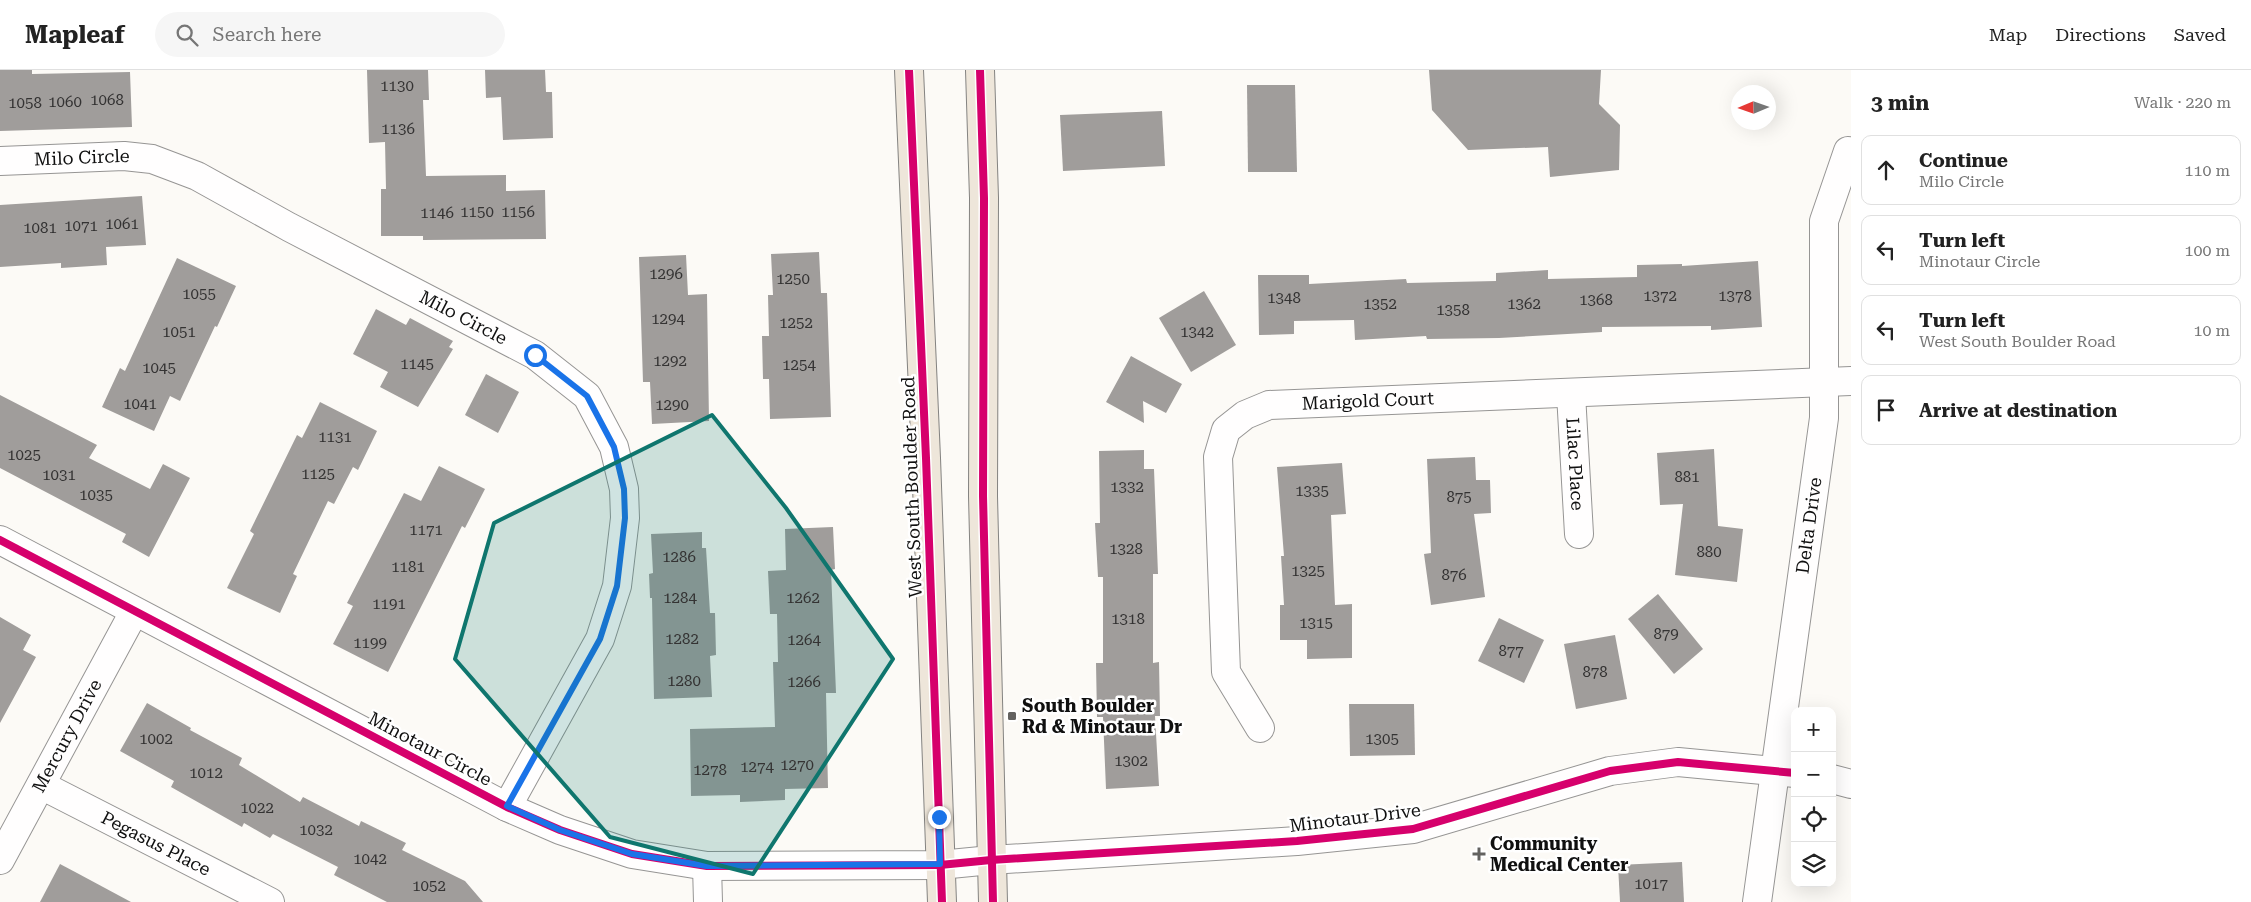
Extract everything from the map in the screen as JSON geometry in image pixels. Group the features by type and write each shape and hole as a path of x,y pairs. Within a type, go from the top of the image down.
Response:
{"main road":[{"name":"West South Boulder Road","path":"909,70 926,458 942,902"},
{"path":"980,70 984,198 983,496 993,902"}],"street":[{"name":"Delta Drive","path":"1757,902 1785,771 1824,418 1838,381 1824,221 1848,151"},
{"name":"Milo Circle","path":"0,161 124,156 152,159 197,176 289,227 535,355 587,396 614,447 624,489 625,518 617,586 600,639 507,806"},
{"name":"Marigold Court","path":"1260,728 1226,672 1218,457 1226,430 1245,415 1269,404 1571,394 1838,381"},
{"name":"Lilac Place","path":"1571,394 1579,534"},
{"name":"Minotaur Circle","path":"0,540 134,612 507,806 560,830 632,854 707,866 940,864"},
{"name":"Mercury Drive","path":"0,860 134,612"},
{"name":"Minotaur Drive","path":"940,864 1297,841 1413,829 1610,771 1678,762 1785,771"},
{"path":"1836,780 1851,784"},
{"name":"Pegasus Place","path":"41,785 270,902"},
{"path":"707,866 708,902"}],"highlighted area":[{"path":"712,415 786,508 893,659 753,874 610,837 455,659 494,523"}],"building":[{"path":"0,70 32,70 32,74 130,72 132,127 0,131"},
{"path":"367,70 428,70 429,100 423,100 426,176 506,175 506,191 545,190 546,239 423,240 423,236 381,236 381,189 386,189 385,142 369,143"},
{"path":"485,70 545,70 546,92 552,92 553,138 503,140 501,97 486,98"},
{"path":"1429,70 1601,70 1599,104 1620,125 1619,170 1550,177 1548,147 1468,150 1432,110"},
{"path":"1247,85 1295,85 1297,172 1248,172"},
{"path":"1162,111 1165,166 1063,171 1060,115"},
{"path":"142,196 146,245 106,247 107,265 61,268 61,263 0,267 0,205"},
{"path":"819,252 821,293 827,293 831,417 770,419 769,379 763,379 762,336 769,336 768,295 773,295 771,254"},
{"path":"686,255 688,295 707,294 709,421 652,424 650,382 643,382 639,257"},
{"path":"177,258 236,286 180,401 170,396 154,431 102,407 120,368 125,371"},
{"path":"1758,261 1762,327 1711,330 1711,326 1602,327 1602,332 1499,338 1427,339 1426,336 1355,340 1354,320 1294,321 1294,334 1259,335 1258,275 1309,275 1309,284 1406,279 1407,283 1496,281 1496,273 1548,270 1548,279 1637,277 1637,265 1682,264 1682,266"},
{"path":"1204,291 1236,345 1191,372 1159,318"},
{"path":"376,309 406,325 410,318 453,341 449,347 453,349 418,407 380,387 388,372 353,354"},
{"path":"1131,356 1182,384 1166,413 1143,401 1144,423 1106,402"},
{"path":"486,374 519,392 498,433 465,415"},
{"path":"0,395 97,445 89,458 150,489 163,464 190,478 149,557 122,542 126,534 0,468"},
{"path":"320,402 377,431 358,470 353,467 334,504 328,501 293,574 297,576 280,613 227,588 254,534 250,531 297,435 302,438"},
{"path":"1714,449 1718,526 1743,529 1737,582 1675,575 1683,504 1660,505 1657,453"},
{"path":"1144,450 1144,469 1154,469 1158,574 1153,574 1153,663 1159,662 1160,716 1155,716 1159,786 1106,789 1103,717 1097,717 1096,663 1103,663 1103,577 1098,577 1095,523 1100,523 1099,451"},
{"path":"1475,457 1476,480 1490,480 1491,513 1474,514 1485,597 1431,605 1424,554 1431,553 1427,459"},
{"path":"1342,463 1346,514 1331,515 1335,605 1352,604 1352,658 1307,659 1307,640 1280,640 1280,605 1284,605 1281,556 1284,556 1277,467"},
{"path":"439,466 485,489 465,528 462,526 388,672 333,644 353,606 347,603 404,493 421,501"},
{"path":"833,527 835,569 831,570 836,693 826,693 828,788 785,789 785,800 740,802 740,795 691,796 690,729 775,727 773,662 778,662 777,614 770,614 768,571 786,570 785,529"},
{"path":"702,532 702,548 706,548 710,613 715,613 716,655 710,656 712,697 654,699 652,598 650,598 649,574 653,573 651,534"},
{"path":"1658,594 1703,649 1674,674 1628,619"},
{"path":"0,617 31,635 23,650 36,657 0,723"},
{"path":"1499,618 1544,640 1524,683 1478,661"},
{"path":"1615,635 1627,699 1576,709 1564,644"},
{"path":"147,703 191,728 190,730 242,758 239,765 300,802 303,797 359,826 361,821 406,843 402,850 465,881 483,902 387,902 334,875 338,867 273,834 270,838 244,823 242,827 171,787 174,781 120,751"},
{"path":"1349,704 1414,704 1415,755 1350,756"},
{"path":"1682,862 1684,902 1620,902 1618,865"},
{"path":"60,864 77,873 131,902 40,902"}],"cycle path":[{"path":"909,70 926,458 942,902"},
{"path":"980,70 984,198 983,496 993,902"},
{"path":"0,540 507,807 560,830 632,854 707,866 940,865 991,860 1297,841 1413,829 1610,771 1678,762 1791,773"}],"place":[{"name":"South Boulder Rd & Minotaur Dr","path":"1012,716"},
{"name":"Community Medical Center","path":"1479,854"}],"route":[{"path":"535,355 587,396 614,447 624,489 625,518 617,586 600,639 507,806 560,830 632,854 707,866 940,864 939,817"}]}
